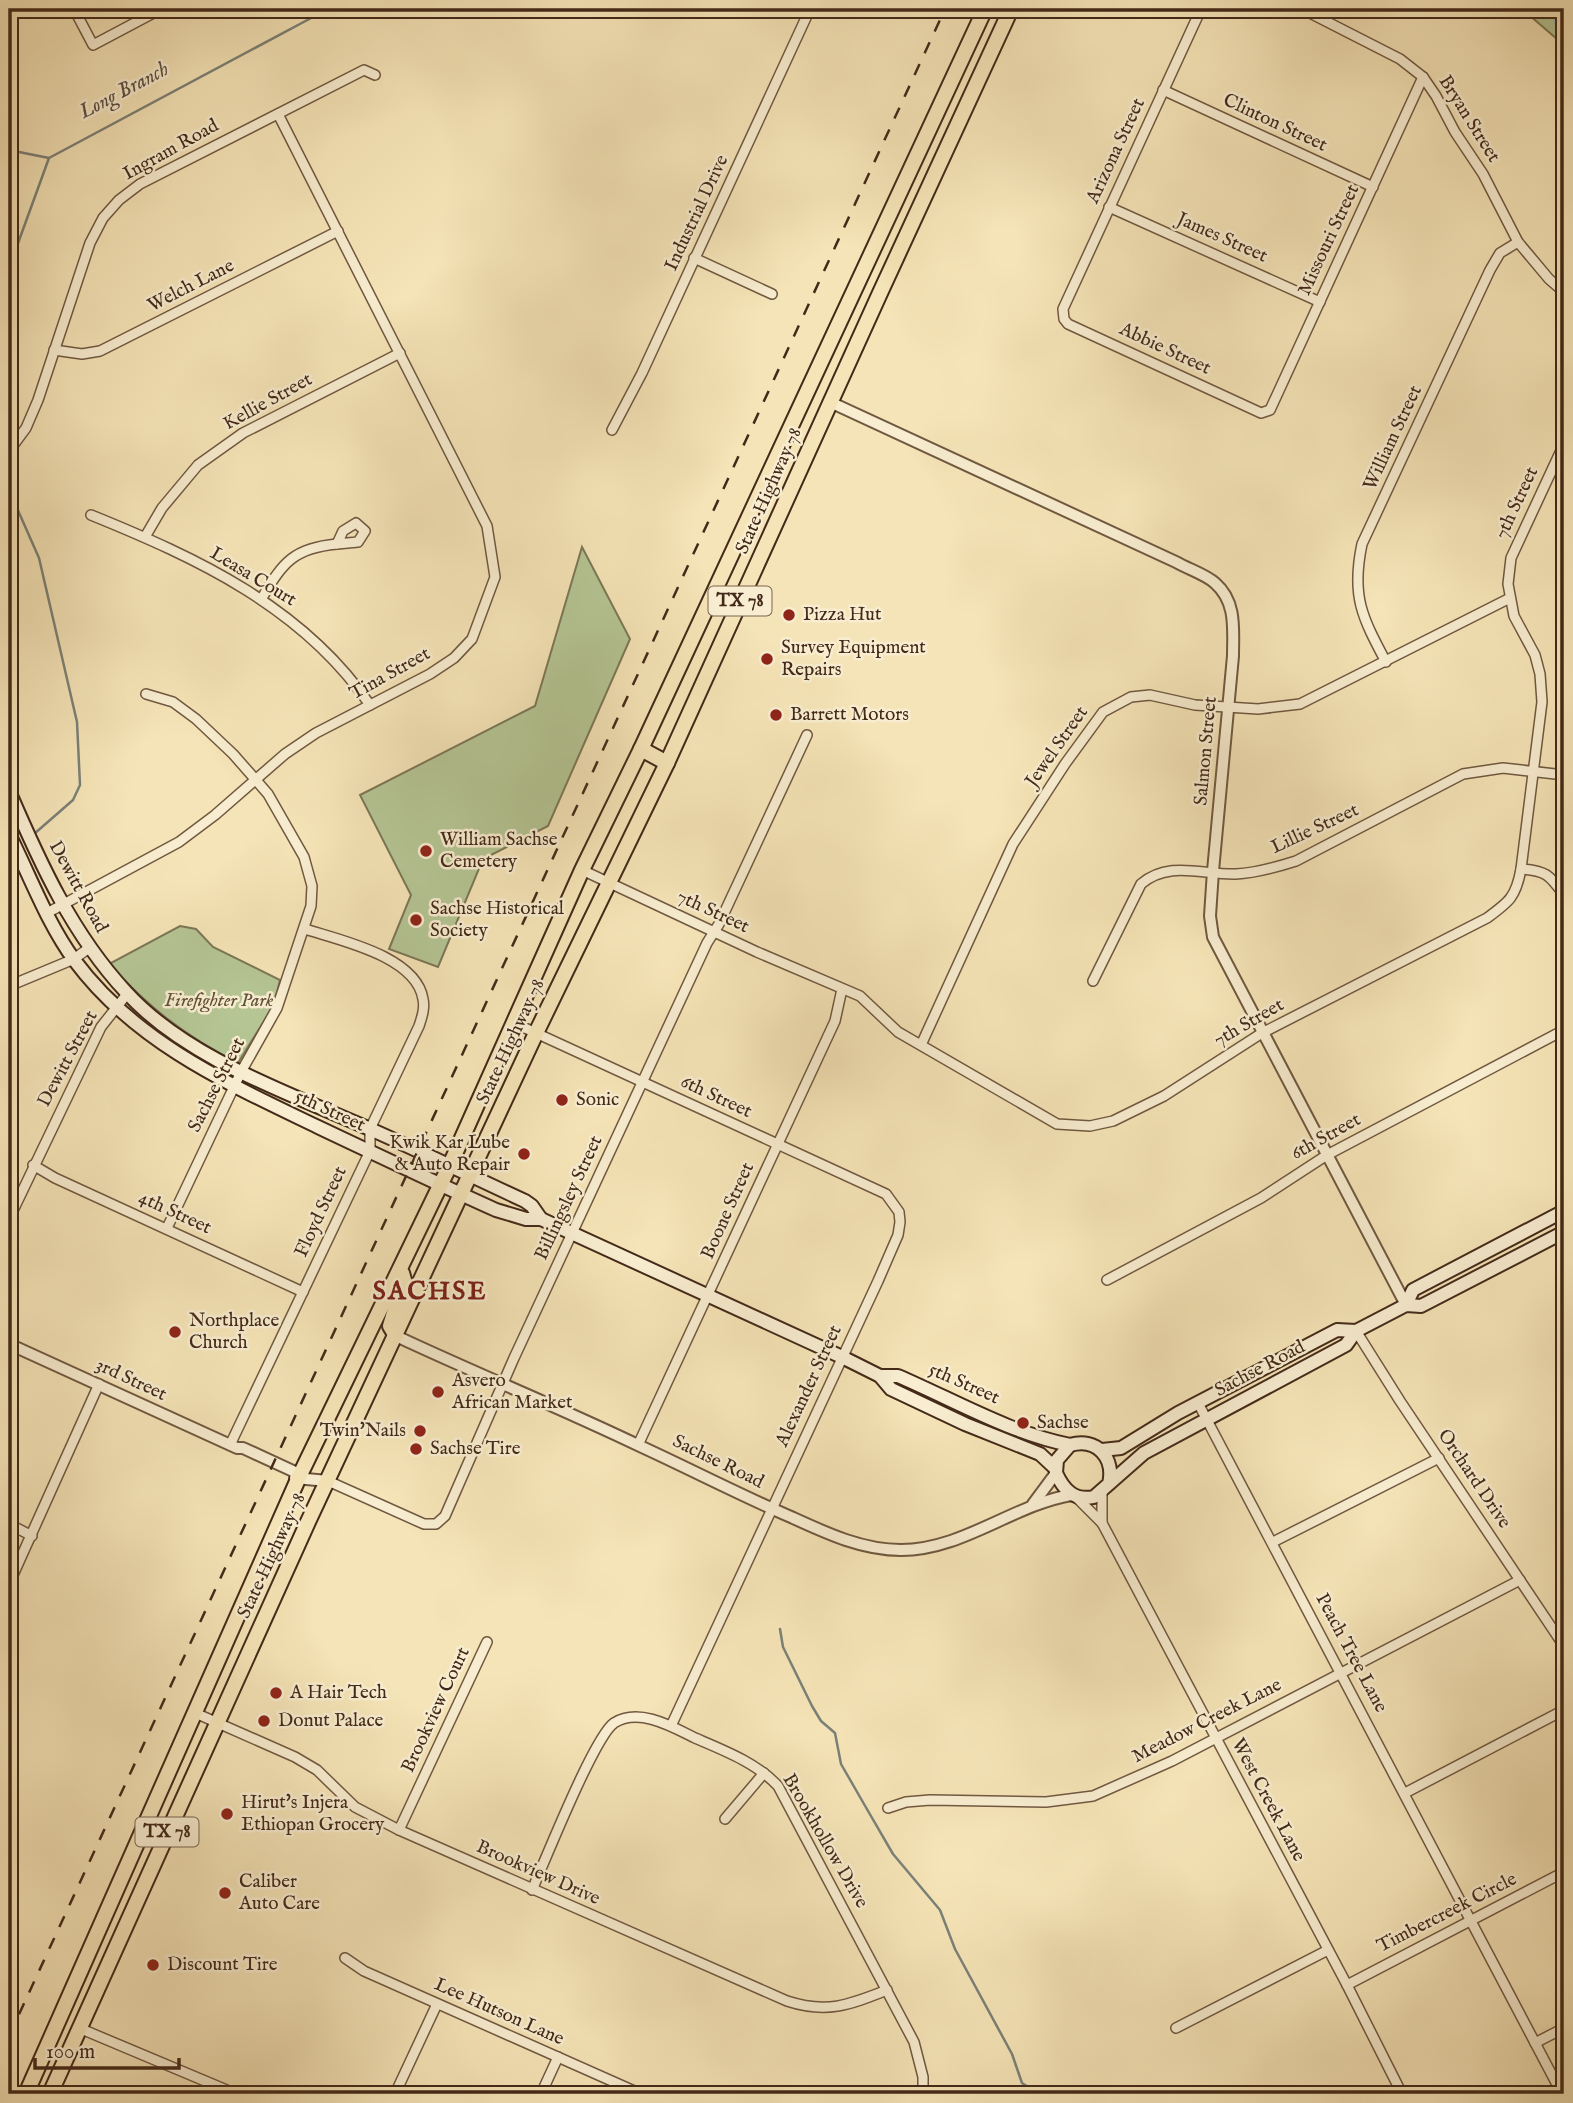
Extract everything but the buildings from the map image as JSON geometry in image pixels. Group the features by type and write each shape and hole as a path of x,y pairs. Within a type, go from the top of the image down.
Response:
{"main road":[{"name":"State Highway 78","path":"26,2094 299,1477 450,1165 582,870 641,749 985,9"},
{"name":"State Highway 78","path":"50,2094 216,1723 536,1033 667,763 1011,9"},
{"path":"641,749 667,763"},
{"name":"Dewitt Road","path":"9,792 62,905 89,948 127,994"},
{"name":"Dewitt Road","path":"9,834 47,913 74,959 117,1007"},
{"name":"5th Street","path":"127,994 195,1046 241,1072 525,1201 541,1219"},
{"name":"5th Street","path":"117,1007 169,1049 234,1087 496,1210 526,1219 541,1219 842,1357 880,1376 891,1389 965,1424 1040,1454 1055,1471"},
{"path":"335,1135 343,1117"},
{"name":"Sachse Road","path":"1406,1305 1413,1290 1564,1211"},
{"name":"Sachse Road","path":"1105,1488 1144,1453 1346,1345 1356,1331 1406,1305 1421,1306 1564,1232"},
{"path":"396,1336 390,1326 404,1280 401,1269"},
{"name":"Sachse Road","path":"1102,1450 1121,1448 1337,1330 1356,1331"},
{"name":"5th Street","path":"880,1376 898,1376 1021,1431 1070,1445"},
{"path":"1086,1443 1102,1450 1111,1466 1105,1488 1094,1497 1085,1499 1074,1496 1063,1486 1055,1471 1062,1452 1070,1445 1086,1443"}],"street":[{"path":"74,9 93,45 161,9"},
{"name":"Industrial Drive","path":"612,430 621,416 810,9"},
{"name":"Arizona Street","path":"1063,309 1201,9"},
{"name":"Bryan Street","path":"1302,9 1400,58 1423,77 1483,174 1518,242 1549,279 1564,292"},
{"name":"Ingram Road","path":"9,451 26,428 34,409 90,243 103,218 119,200 140,184 363,70 375,75"},
{"name":"Missouri Street","path":"1261,413 1270,410 1423,77"},
{"name":"Clinton Street","path":"1163,90 1373,187"},
{"name":"Tina Street","path":"47,913 179,842 215,815 285,754 316,733 430,674 454,658 472,639 495,577 487,526 278,114"},
{"name":"James Street","path":"1109,207 1320,302"},
{"name":"Welch Lane","path":"54,350 82,354 100,351 338,231"},
{"name":"William Street","path":"1386,662 1366,624 1359,603 1359,560 1362,544 1490,270 1500,253 1518,242"},
{"path":"694,258 772,294"},
{"name":"Abbie Street","path":"1063,309 1064,319 1068,324 1261,413"},
{"name":"Kellie Street","path":"145,537 162,508 198,465 243,433 400,353"},
{"name":"Salmon Street","path":"830,402 1215,582 1227,598 1234,620 1233,656 1213,871 1210,916 1213,937 1406,1305"},
{"name":"7th Street","path":"582,870 860,996 898,1032 1057,1124 1090,1126 1113,1121 1164,1096 1262,1033 1487,918 1510,901 1516,892 1542,702 1540,674 1535,655 1514,616 1510,598 1511,558 1564,444"},
{"name":"Leasa Court","path":"91,515 145,537 262,598 288,617 326,653 370,705"},
{"path":"262,598 273,578 302,551 337,544"},
{"name":"Jewel Street","path":"920,1045 1013,844 1103,712 1130,697 1150,695 1195,705 1258,709 1300,704 1510,598"},
{"name":"Sachse Street","path":"146,694 173,702 196,719 233,754 268,794 304,857 312,886 311,906 277,1007 241,1072 167,1228"},
{"name":"Billingsley Street","path":"436,1524 445,1516 642,1081 807,734"},
{"name":"Lillie Street","path":"1093,981 1140,884 1159,872 1178,869 1235,874 1274,868 1296,861 1463,774 1503,768 1564,775"},
{"path":"1521,869 1539,870 1553,880 1564,895"},
{"name":"Floyd Street","path":"234,1447 370,1151 370,1129 419,1026 424,1009 421,990 410,976 389,959 304,929"},
{"path":"9,986 74,959 89,948"},
{"name":"Boone Street","path":"638,1445 835,1021 842,989"},
{"name":"Dewitt Street","path":"9,1219 101,1027 127,994"},
{"name":"6th Street","path":"512,1022 886,1194 899,1212"},
{"name":"6th Street","path":"1107,1280 1261,1198 1327,1155 1564,1030"},
{"name":"4th Street","path":"33,1165 55,1178 303,1292"},
{"name":"Alexander Street","path":"671,1726 898,1235 899,1212"},
{"name":"Orchard Drive","path":"1356,1331 1372,1360 1564,1646"},
{"name":"Sachse Road","path":"396,1336 638,1445 771,1509 865,1547 901,1550 928,1548 1033,1504 1074,1496"},
{"name":"3rd Street","path":"9,1344 234,1447 240,1454 290,1478 328,1481 424,1524 436,1524"},
{"path":"9,1584 99,1384"},
{"name":"Peach Tree Lane","path":"1199,1403 1562,2094"},
{"path":"1273,1542 1438,1458"},
{"name":"Sachse Road","path":"1033,1504 1055,1471"},
{"name":"West Creek Lane","path":"1102,1523 1105,1488"},
{"name":"West Creek Lane","path":"1074,1496 1102,1523 1402,2094"},
{"path":"9,1524 32,1536"},
{"name":"Meadow Creek Lane","path":"888,1808 906,1802 930,1800 1046,1802 1093,1796 1172,1761 1520,1580"},
{"name":"Brookview Court","path":"399,1830 487,1643"},
{"path":"1405,1793 1564,1710"},
{"name":"Brookview Drive","path":"193,1713 295,1757 317,1770 355,1807 399,1830 668,1951 807,2008 830,2009 887,1990"},
{"name":"Brookhollow Drive","path":"532,1890 597,1744 615,1723 635,1718 671,1726 764,1773 778,1786 914,2042 923,2077 923,2094"},
{"path":"725,1819 764,1773"},
{"name":"Timbercreek Circle","path":"1347,1985 1564,1872"},
{"path":"1176,2028 1328,1950"},
{"name":"Lee Hutson Lane","path":"345,1958 364,1970 437,2004 641,2094"},
{"path":"395,2094 437,2004"},
{"path":"79,2028 236,2094"},
{"path":"1535,2043 1564,2028"},
{"path":"541,2094 558,2057"}],"green space":[{"path":"1522,9 1564,9 1564,45"},
{"path":"582,547 630,639 548,826 483,859 438,967 389,949 411,895 360,795 535,706"},
{"name":"Firefighter Park","path":"180,926 196,929 213,947 280,980 274,1005 238,1063 169,1020 109,964"}],"waterway":[{"name":"Long Branch","path":"9,268 49,158 324,9"},
{"name":"Long Branch","path":"1560,9 1564,25"},
{"path":"9,150 49,158"},
{"path":"9,490 39,558 77,722 80,785 73,800 34,834"},
{"path":"780,1629 783,1647 812,1706 821,1721 835,1733 841,1764 893,1854 940,1910 955,1949 1012,2054 1022,2083 1039,2094"}],"railway":[{"path":"9,2036 945,9"}],"place":[{"name":"Pizza Hut","path":"789,615"},
{"name":"Survey Equipment Repairs","path":"767,659"},
{"name":"Barrett Motors","path":"776,715"},
{"name":"William Sachse Cemetery","path":"426,851"},
{"name":"Sachse Historical Society","path":"416,920"},
{"name":"Sonic","path":"562,1100"},
{"name":"Kwik Kar Lube & Auto Repair","path":"524,1154"},
{"name":"Northplace Church","path":"175,1332"},
{"name":"Asvero African Market","path":"438,1392"},
{"name":"Sachse","path":"1023,1423"},
{"name":"Twin'Nails","path":"420,1431"},
{"name":"Sachse Tire","path":"416,1449"},
{"name":"A Hair Tech","path":"276,1693"},
{"name":"Donut Palace","path":"264,1721"},
{"name":"Hirut's Injera Ethiopan Grocery","path":"227,1814"},
{"name":"Caliber Auto Care","path":"225,1893"},
{"name":"Discount Tire","path":"153,1965"}],"district":[{"name":"SACHSE","path":"430,1291"}]}
